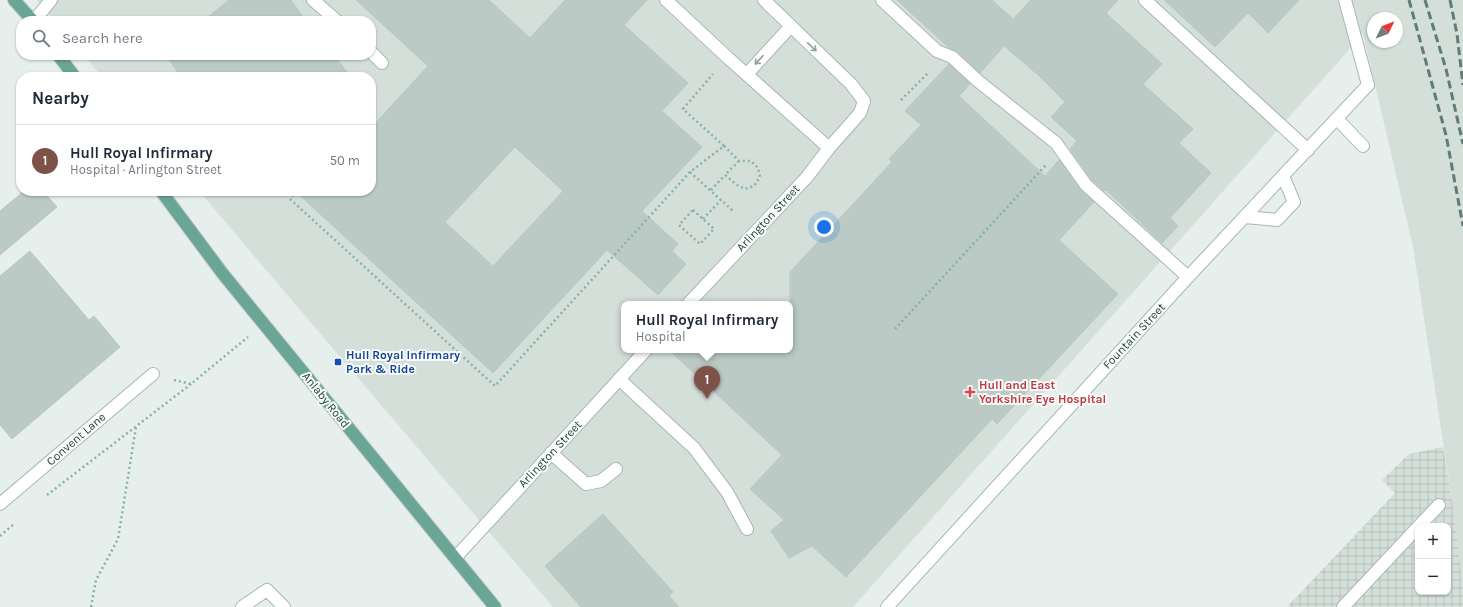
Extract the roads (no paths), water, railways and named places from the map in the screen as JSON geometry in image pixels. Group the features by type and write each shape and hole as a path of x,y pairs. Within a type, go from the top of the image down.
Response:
{"main road":[{"path":"14,0 28,16"},
{"path":"62,60 71,72"},
{"name":"Anlaby Road","path":"165,196 223,274 495,607"}],"street":[{"path":"37,16 51,0"},
{"path":"314,0 332,16"},
{"path":"666,0 829,148"},
{"path":"747,74 791,26 764,0"},
{"path":"882,0 937,51 952,58 978,81 1056,143 1086,185 1188,277"},
{"path":"1145,0 1308,150"},
{"name":"Fountain Street","path":"886,607 1188,277 1368,85 1345,0"},
{"name":"Arlington Street","path":"691,301 807,177 829,148 860,113 864,101 850,84 791,26"},
{"path":"376,57 382,63"},
{"path":"1337,119 1363,146"},
{"path":"1245,217 1277,220 1294,202 1283,176"},
{"name":"Arlington Street","path":"455,558 643,353"},
{"name":"Convent Lane","path":"0,504 153,374"},
{"path":"619,379 694,448 726,492 747,529"},
{"path":"551,453 586,484 601,481 616,469"},
{"path":"1423,523 1440,504"},
{"path":"1342,607 1415,531"},
{"path":"242,607 266,590 284,607"}],"railway":[{"path":"1409,0 1446,135 1463,226"},
{"path":"1425,0 1446,69 1463,144"},
{"path":"1450,0 1457,34 1463,85"}],"place":[{"name":"Hull Royal Infirmary Park & Ride","path":"338,362"},
{"name":"Hull and East Yorkshire Eye Hospital","path":"970,392"},
{"name":"Hull Royal Infirmary","path":"707,399"}]}
